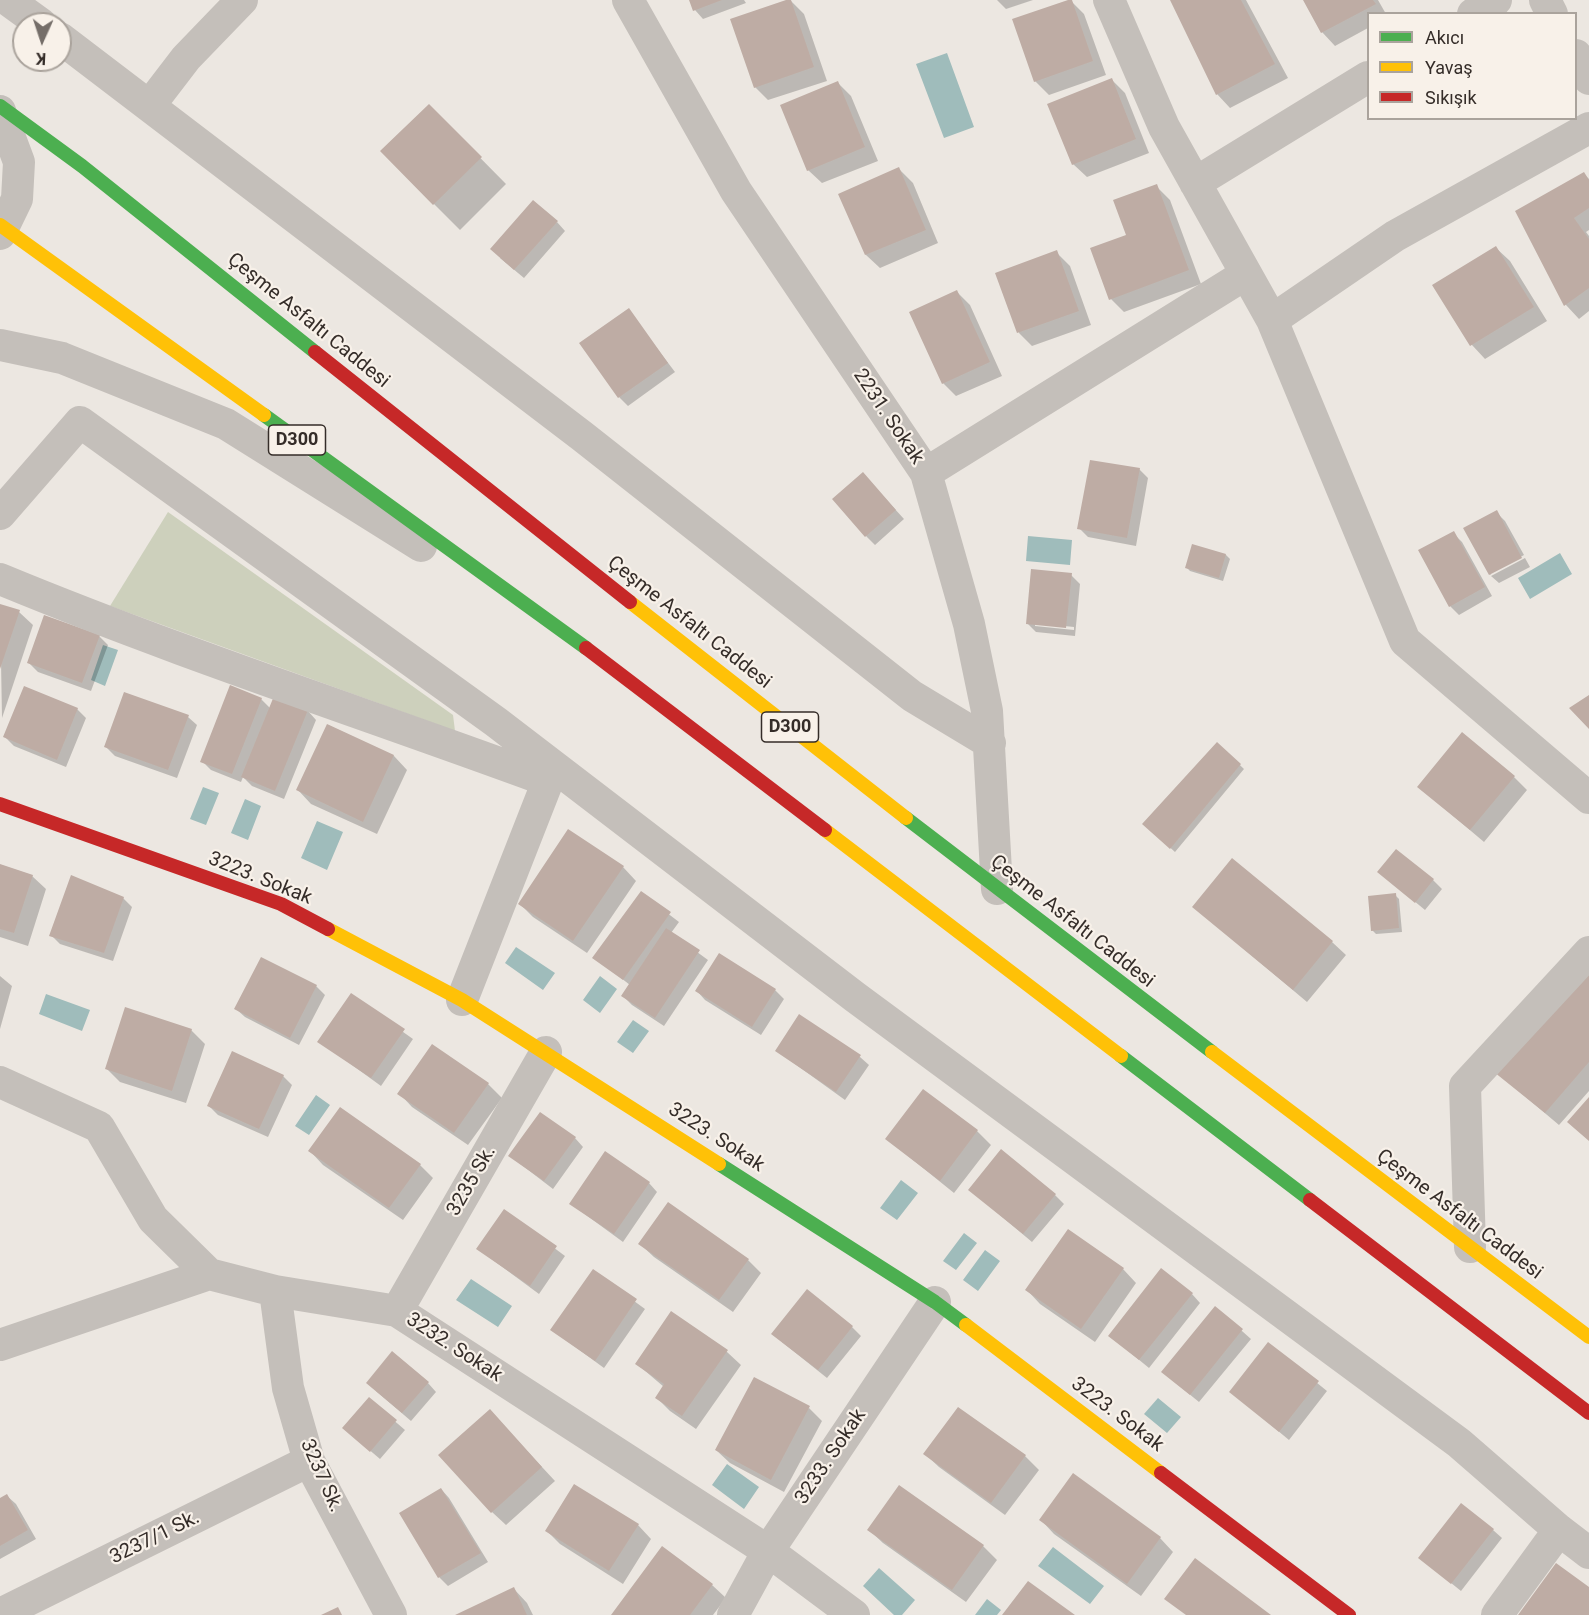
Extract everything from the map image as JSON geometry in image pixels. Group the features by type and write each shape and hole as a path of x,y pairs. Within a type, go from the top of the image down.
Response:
{"main road":[{"name":"Çeşme Asfaltı Caddesi","path":"0,106 82,166 545,536 997,889 1589,1337"},
{"name":"D300","path":"2,229 594,654 1589,1413"},
{"name":"3223. Sokak","path":"0,804 281,904 462,1000 935,1302 1349,1615"}],"street":[{"path":"150,105 186,58 242,0"},
{"name":"2231. Sokak","path":"628,0 736,191 926,473 969,624 987,711 997,889"},
{"path":"1108,0 1164,127 1272,320 1405,641 1589,798"},
{"path":"1476,12 1496,0"},
{"path":"72,47 591,443 912,696 990,742"},
{"path":"1577,58 1589,79"},
{"path":"1195,183 1367,78"},
{"path":"0,111 19,162 17,199 2,229"},
{"path":"1272,320 1395,236 1589,128"},
{"path":"926,473 1246,274"},
{"path":"0,345 62,358 226,424 594,654"},
{"path":"0,514 81,422 496,722 550,774 1459,1443 1559,1530 1589,1553"},
{"path":"0,579 118,628 389,722 550,774"},
{"path":"462,1000 550,774"},
{"path":"1470,1247 1465,1086 1589,952"},
{"name":"3235 Sk.","path":"397,1311 546,1052"},
{"path":"0,1082 99,1127 153,1219 209,1274 0,1345"},
{"name":"3232. Sokak","path":"209,1274 275,1291 397,1311 768,1551 854,1615"},
{"name":"3237 Sk.","path":"275,1291 288,1388 309,1461 391,1615"},
{"name":"3233. Sokak","path":"733,1615 768,1551 935,1302"},
{"name":"3237/1 Sk.","path":"0,1614 309,1461"},
{"path":"1497,1615 1559,1530"}],"green space":[{"path":"168,512 453,715 455,731 110,606"}],"water":[{"path":"947,53 974,127 944,138 916,64"},
{"path":"1028,536 1072,540 1070,565 1026,561"},
{"path":"1560,553 1572,574 1530,599 1518,578"},
{"path":"103,645 118,650 105,686 91,680"},
{"path":"203,787 219,793 206,825 190,819"},
{"path":"245,799 261,806 248,840 231,833"},
{"path":"317,821 343,832 327,870 301,858"},
{"path":"516,947 555,973 543,990 505,963"},
{"path":"600,976 617,989 600,1013 583,1000"},
{"path":"46,994 90,1010 82,1031 39,1014"},
{"path":"633,1020 649,1031 633,1053 617,1042"},
{"path":"316,1095 330,1105 309,1135 295,1126"},
{"path":"901,1180 918,1193 897,1220 880,1208"},
{"path":"964,1233 977,1243 956,1270 943,1261"},
{"path":"985,1250 1000,1261 978,1291 963,1280"},
{"path":"471,1279 512,1306 498,1327 456,1300"},
{"path":"1158,1398 1181,1417 1167,1433 1144,1414"},
{"path":"727,1464 759,1487 744,1509 712,1485"},
{"path":"1053,1547 1104,1586 1090,1604 1038,1566"},
{"path":"879,1568 915,1600 902,1615 894,1615 863,1586"},
{"path":"987,1599 1001,1610 997,1615 975,1615"}],"building":[{"path":"689,0 722,0 693,11"},
{"path":"791,0 814,67 754,88 730,19"},
{"path":"1072,0 1093,61 1034,82 1012,19"},
{"path":"1170,0 1241,0 1275,64 1216,95"},
{"path":"1303,0 1373,0 1376,4 1321,33"},
{"path":"1112,78 1136,139 1072,165 1047,104"},
{"path":"838,81 865,147 807,171 780,105"},
{"path":"429,104 482,157 433,205 380,151"},
{"path":"899,167 926,230 865,255 838,194"},
{"path":"1584,172 1589,180 1589,208 1574,218 1589,239 1589,288 1564,306 1515,211"},
{"path":"1157,184 1189,270 1109,300 1090,248 1126,235 1113,200"},
{"path":"533,200 558,221 514,270 490,249"},
{"path":"1496,246 1534,307 1470,346 1432,285"},
{"path":"1057,250 1079,311 1017,333 995,273"},
{"path":"957,290 990,362 942,384 909,312"},
{"path":"629,308 668,363 618,398 579,343"},
{"path":"1090,460 1140,468 1127,538 1077,529"},
{"path":"863,472 896,510 865,537 832,499"},
{"path":"1497,510 1522,558 1489,575 1463,528"},
{"path":"1454,531 1485,587 1449,607 1418,550"},
{"path":"1192,544 1226,554 1219,578 1185,568"},
{"path":"1031,569 1072,573 1066,628 1026,624"},
{"path":"0,604 20,610 0,669"},
{"path":"44,615 100,635 82,683 27,663"},
{"path":"230,685 262,698 232,774 200,762"},
{"path":"24,686 78,708 57,760 3,737"},
{"path":"124,692 189,715 168,770 104,747"},
{"path":"1589,695 1589,729 1569,708"},
{"path":"274,696 308,710 275,791 241,777"},
{"path":"327,724 394,755 363,822 296,790"},
{"path":"1462,732 1515,776 1470,830 1417,787"},
{"path":"1217,742 1241,764 1170,849 1142,824"},
{"path":"568,829 624,866 573,941 518,904"},
{"path":"1396,849 1434,879 1415,903 1377,872"},
{"path":"1232,858 1333,941 1293,990 1192,907"},
{"path":"0,864 33,875 14,933 0,929"},
{"path":"71,875 124,897 104,953 49,936"},
{"path":"641,891 671,912 623,980 592,958"},
{"path":"1396,893 1399,928 1371,931 1368,896"},
{"path":"666,928 700,950 655,1018 621,996"},
{"path":"719,953 776,989 752,1027 695,991"},
{"path":"261,957 317,985 290,1038 234,1009"},
{"path":"1589,968 1589,1062 1545,1113 1494,1072"},
{"path":"351,993 405,1029 371,1078 317,1042"},
{"path":"125,1007 192,1029 172,1091 105,1069"},
{"path":"799,1014 861,1055 836,1092 775,1051"},
{"path":"432,1044 489,1083 454,1133 397,1094"},
{"path":"232,1051 284,1075 259,1129 207,1106"},
{"path":"923,1089 978,1130 940,1181 885,1139"},
{"path":"1589,1097 1589,1141 1567,1122"},
{"path":"340,1107 421,1164 389,1208 308,1151"},
{"path":"540,1112 576,1137 544,1181 508,1156"},
{"path":"1001,1149 1056,1194 1023,1234 968,1190"},
{"path":"605,1151 650,1182 614,1234 569,1204"},
{"path":"668,1202 749,1259 719,1300 638,1244"},
{"path":"504,1209 557,1246 530,1286 476,1249"},
{"path":"1068,1229 1124,1268 1081,1329 1025,1290"},
{"path":"1161,1268 1193,1293 1139,1360 1108,1336"},
{"path":"593,1269 637,1299 595,1361 550,1330"},
{"path":"807,1289 853,1326 818,1370 771,1334"},
{"path":"1215,1306 1243,1329 1190,1395 1161,1372"},
{"path":"671,1311 728,1350 682,1416 655,1398 664,1384 635,1364"},
{"path":"1268,1342 1319,1381 1279,1432 1229,1392"},
{"path":"392,1351 429,1382 402,1413 366,1383"},
{"path":"754,1377 810,1406 771,1480 715,1450"},
{"path":"369,1397 397,1420 370,1452 342,1428"},
{"path":"958,1407 1026,1455 991,1503 923,1454"},
{"path":"490,1409 542,1467 491,1513 438,1455"},
{"path":"1073,1473 1161,1537 1127,1584 1039,1520"},
{"path":"574,1484 639,1524 609,1571 545,1531"},
{"path":"899,1485 984,1545 952,1590 867,1530"},
{"path":"441,1488 481,1553 438,1578 399,1513"},
{"path":"7,1494 28,1530 0,1546 0,1498"},
{"path":"1461,1503 1494,1529 1451,1584 1418,1558"},
{"path":"662,1546 713,1584 690,1615 611,1615"},
{"path":"1195,1558 1271,1615 1186,1615 1164,1599"},
{"path":"1556,1563 1589,1587 1589,1615 1518,1615"},
{"path":"1028,1581 1075,1615 1002,1615"},
{"path":"514,1587 527,1615 455,1615"},
{"path":"338,1607 342,1615 321,1615"}],"traffic: fast":[{"path":"0,106 82,166 315,352"},
{"path":"264,415 586,648"},
{"path":"906,818 1212,1052"},
{"path":"1121,1056 1310,1200"},
{"path":"719,1164 935,1302 966,1325"}],"traffic: slow":[{"path":"0,225 264,415"},
{"path":"630,602 906,818"},
{"path":"825,830 1121,1056"},
{"path":"328,929 462,1000 719,1164"},
{"path":"1212,1052 1589,1337"},
{"path":"966,1325 1161,1473"}],"traffic: jam":[{"path":"315,352 630,602"},
{"path":"586,648 825,830"},
{"path":"0,804 281,904 328,929"},
{"path":"1310,1200 1589,1413"},
{"path":"1161,1473 1349,1615"}]}
